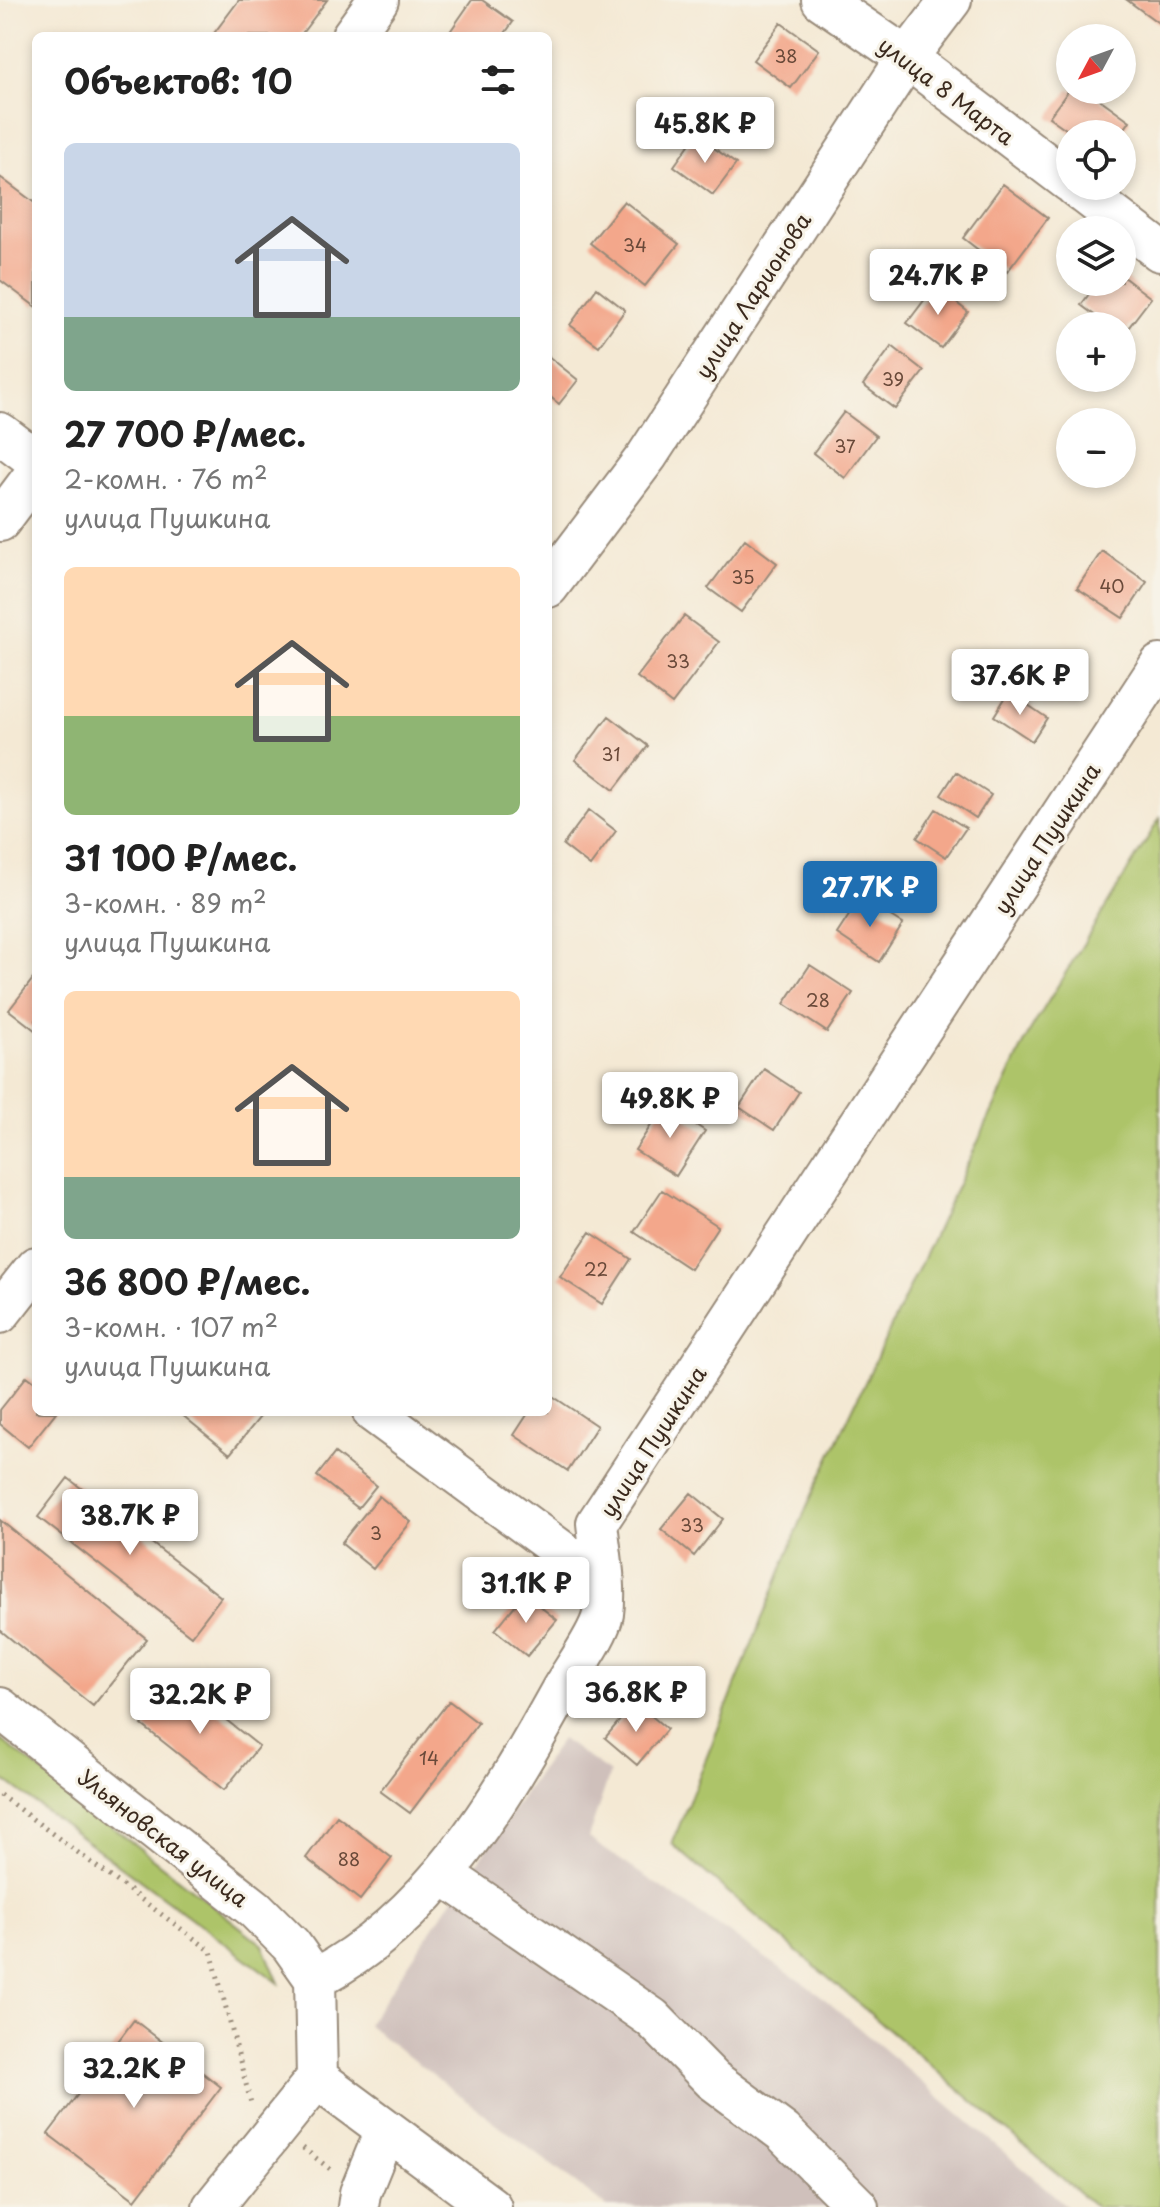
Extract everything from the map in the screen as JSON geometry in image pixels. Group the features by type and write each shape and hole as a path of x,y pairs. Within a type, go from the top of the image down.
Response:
{"street":[{"path":"355,32 378,0"},
{"name":"улица 8 Марта","path":"822,0 907,58 1056,171"},
{"name":"улица Ларионова","path":"552,582 647,456 907,58 951,0"},
{"path":"1093,200 1160,251"},
{"path":"0,433 32,457"},
{"path":"0,521 32,478"},
{"name":"улица Пушкина","path":"315,1979 350,1961 389,1931 443,1874 511,1782 603,1616 597,1523 1160,665"},
{"path":"0,1313 32,1272"},
{"path":"378,1416 602,1581"},
{"name":"Ульяновская улица","path":"0,1708 255,1909 291,1945 315,1979"},
{"path":"443,1874 652,2018 713,2080 783,2132 858,2207"},
{"path":"213,2207 317,2078 315,1979"},
{"path":"317,2078 491,2207"},
{"path":"358,2207 360,2193 386,2129"}],"path":[{"path":"0,1795 211,1951 252,2108"}],"shaded area":[{"path":"561,1739 610,1773 588,1838 819,1994 1068,2207 607,2207 367,2025"}],"green space":[{"path":"1160,818 1160,2207 1096,2207 672,1844 807,1506 1029,1033"},
{"path":"0,1739 263,1945 279,1983 0,1777"}],"building":[{"path":"239,0 327,0 303,32 215,32"},
{"path":"472,0 482,0 513,22 506,32 450,32"},
{"path":"1127,0 1160,0 1160,24"},
{"path":"781,23 819,50 791,88 753,60"},
{"path":"1059,104 1106,104 1129,120 1056,122 1049,117"},
{"path":"696,135 736,164 713,195 674,166"},
{"path":"0,177 32,201 32,304 0,280"},
{"path":"1003,184 1048,218 1007,272 963,238"},
{"path":"624,201 679,244 645,286 590,243"},
{"path":"935,286 968,312 941,348 907,323"},
{"path":"1136,287 1151,298 1136,318 1136,312 1090,312 1081,305 1088,296 1136,296"},
{"path":"597,288 625,310 599,346 570,325"},
{"path":"892,346 924,371 895,409 863,385"},
{"path":"552,359 578,380 559,404 552,398"},
{"path":"844,412 876,436 845,478 813,453"},
{"path":"745,539 777,563 741,612 708,588"},
{"path":"1102,551 1147,582 1123,618 1077,588"},
{"path":"684,616 719,642 672,704 637,677"},
{"path":"1009,692 1047,718 1032,741 994,716"},
{"path":"609,716 648,746 614,790 575,760"},
{"path":"956,772 991,795 976,818 941,795"},
{"path":"936,809 966,828 946,857 917,838"},
{"path":"589,810 616,831 590,866 563,845"},
{"path":"861,897 903,924 879,962 837,934"},
{"path":"810,965 853,993 827,1032 784,1004"},
{"path":"32,980 32,1028 9,1010"},
{"path":"764,1069 799,1092 774,1130 739,1107"},
{"path":"665,1104 705,1131 676,1176 635,1150"},
{"path":"662,1190 718,1226 690,1269 634,1232"},
{"path":"590,1232 631,1259 602,1304 560,1277"},
{"path":"27,1376 32,1380 32,1416 53,1416 28,1447 0,1424 0,1410"},
{"path":"552,1396 597,1426 568,1471 514,1435 526,1416 552,1416"},
{"path":"183,1416 261,1416 230,1454"},
{"path":"335,1453 376,1486 358,1508 317,1476"},
{"path":"68,1478 221,1597 191,1636 38,1517"},
{"path":"691,1493 723,1519 694,1556 661,1529"},
{"path":"379,1496 411,1522 373,1569 341,1543"},
{"path":"0,1520 147,1639 93,1706 0,1630"},
{"path":"524,1594 557,1620 527,1656 495,1630"},
{"path":"177,1681 259,1746 224,1790 142,1725"},
{"path":"449,1701 478,1723 410,1813 380,1791"},
{"path":"635,1702 667,1729 637,1765 605,1738"},
{"path":"337,1816 392,1858 360,1900 306,1858"},
{"path":"134,2020 221,2087 135,2200 48,2134"}]}
